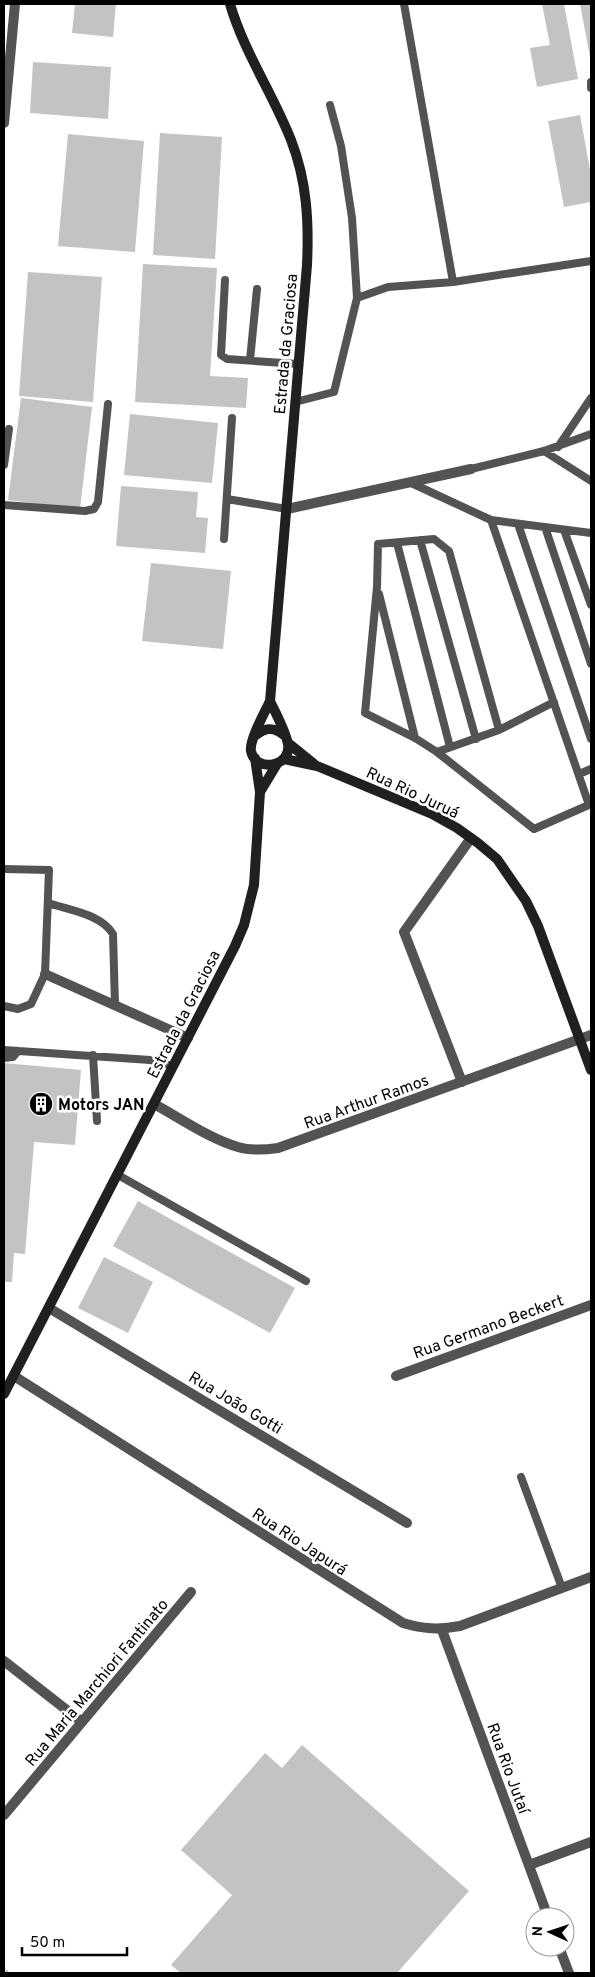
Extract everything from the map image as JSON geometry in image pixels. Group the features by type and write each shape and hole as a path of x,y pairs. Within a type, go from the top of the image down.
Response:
{"main road":[{"name":"Estrada da Graciosa","path":"230,4 243,40 291,141 304,184 308,211 308,239 270,701 256,735"},
{"name":"Estrada da Graciosa","path":"270,701 286,740"},
{"path":"270,728 278,730 286,740 288,752 281,762 269,766 261,764 254,758 251,750 252,742 262,730 270,728"},
{"name":"Rua Rio Juruá","path":"286,740 317,766"},
{"name":"Estrada da Graciosa","path":"4,1394 235,946 248,911 254,885 260,792 254,758"},
{"name":"Estrada da Graciosa","path":"260,792 281,762"},
{"name":"Rua Rio Juruá","path":"281,762 317,766 432,814 470,838 496,860 526,901 538,926 591,1070"}],"street":[{"path":"4,123 15,4"},
{"path":"287,509 471,469"},
{"path":"462,1082 404,932 470,838"},
{"path":"45,974 188,1038"},
{"name":"Rua Arthur Ramos","path":"154,1104 224,1142 240,1148 259,1150 278,1148 295,1144 591,1035"},
{"name":"Rua Germano Beckert","path":"396,1376 591,1304"},
{"name":"Rua João Gotti","path":"49,1308 407,1523"},
{"name":"Rua Rio Japurá","path":"14,1376 387,1615 403,1623 420,1628 442,1630 460,1626 591,1577"},
{"name":"Rua Maria Marchiori Fantinato","path":"4,1815 191,1592"},
{"name":"Rua Rio Jutaí","path":"442,1630 544,1907"},
{"path":"4,1661 82,1722"},
{"path":"529,1865 591,1842"},
{"path":"563,1957 569,1973"}],"lane":[{"path":"404,4 453,282"},
{"path":"591,82 591,88"},
{"path":"295,402 334,392 357,298 352,218 341,146 330,105"},
{"path":"357,298 388,287 453,282 591,261"},
{"path":"225,280 222,355 227,359 298,364"},
{"path":"250,360 257,289"},
{"path":"558,447 591,398"},
{"path":"4,505 85,511 94,509 98,502 108,404"},
{"path":"224,539 232,418"},
{"path":"4,465 9,429"},
{"path":"471,469 558,447 591,434"},
{"path":"544,451 591,481"},
{"path":"409,482 491,520 591,533"},
{"path":"227,499 287,509"},
{"path":"491,520 590,804 534,829 437,752 415,738 365,713 377,587 378,544 434,539 449,551 499,730"},
{"path":"518,524 591,739"},
{"path":"545,527 591,664"},
{"path":"564,530 591,604"},
{"path":"420,540 476,739"},
{"path":"397,543 450,747"},
{"path":"377,587 415,738"},
{"path":"437,752 499,730 554,702"},
{"path":"579,774 591,769"},
{"path":"4,869 49,870 45,974 31,1004 18,1009 4,1006"},
{"path":"48,904 99,920 109,927 113,934 115,1005"},
{"path":"4,1050 150,1060 173,1066"},
{"path":"4,1058 13,1057 18,1051"},
{"path":"93,1055 97,1121"},
{"path":"118,1175 306,1281"},
{"path":"521,1477 562,1588"}],"path":[{"path":"4,1968 8,1973"}],"building":[{"path":"75,4 116,4 113,37 72,33"},
{"path":"542,4 564,4 578,79 537,87 530,48 550,45"},
{"path":"580,4 591,4 591,57 590,57"},
{"path":"33,62 111,67 108,119 30,113"},
{"path":"580,115 591,175 591,202 564,207 548,121"},
{"path":"160,133 222,137 215,259 153,255"},
{"path":"68,134 144,141 135,252 58,246"},
{"path":"143,264 217,268 210,376 248,378 246,408 135,402"},
{"path":"28,272 102,277 93,402 19,396"},
{"path":"21,398 92,407 80,509 8,500"},
{"path":"130,414 218,423 212,483 124,475"},
{"path":"121,486 198,492 196,517 208,518 205,553 116,546"},
{"path":"151,563 231,571 223,649 142,641"},
{"name":"Motors JAN","path":"4,1063 81,1070 75,1145 34,1142 25,1254 14,1253 12,1282 4,1282"},
{"path":"138,1201 295,1288 270,1333 113,1246"},
{"path":"104,1257 153,1282 128,1333 78,1308"},
{"path":"302,1745 469,1891 397,1973 181,1973 171,1965 232,1895 181,1850 265,1753 282,1768"}],"place":[{"name":"Motors JAN","path":"41,1104"}]}
